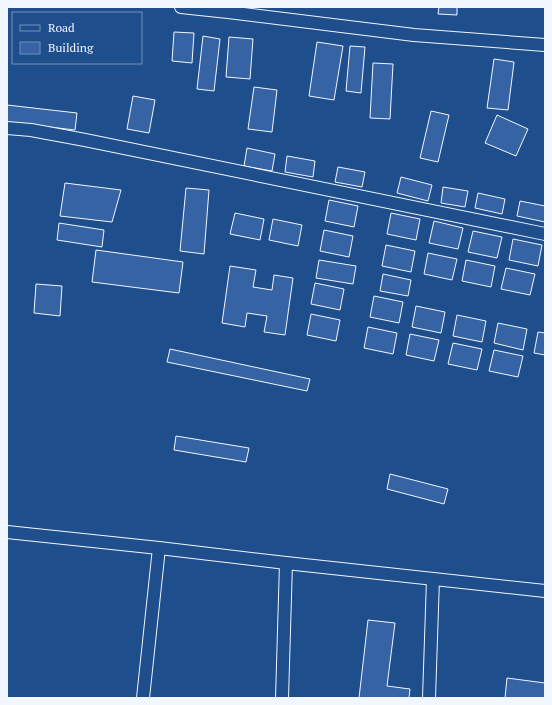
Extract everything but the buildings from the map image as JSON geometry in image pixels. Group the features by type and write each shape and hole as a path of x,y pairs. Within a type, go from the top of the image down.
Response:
{"street":[{"path":"181,7 414,35 545,45"},
{"path":"7,128 31,130 85,140 545,234"},
{"path":"7,532 159,548 286,564 545,591"},
{"path":"143,698 159,548"},
{"path":"282,698 286,564"},
{"path":"428,698 433,579"}]}
